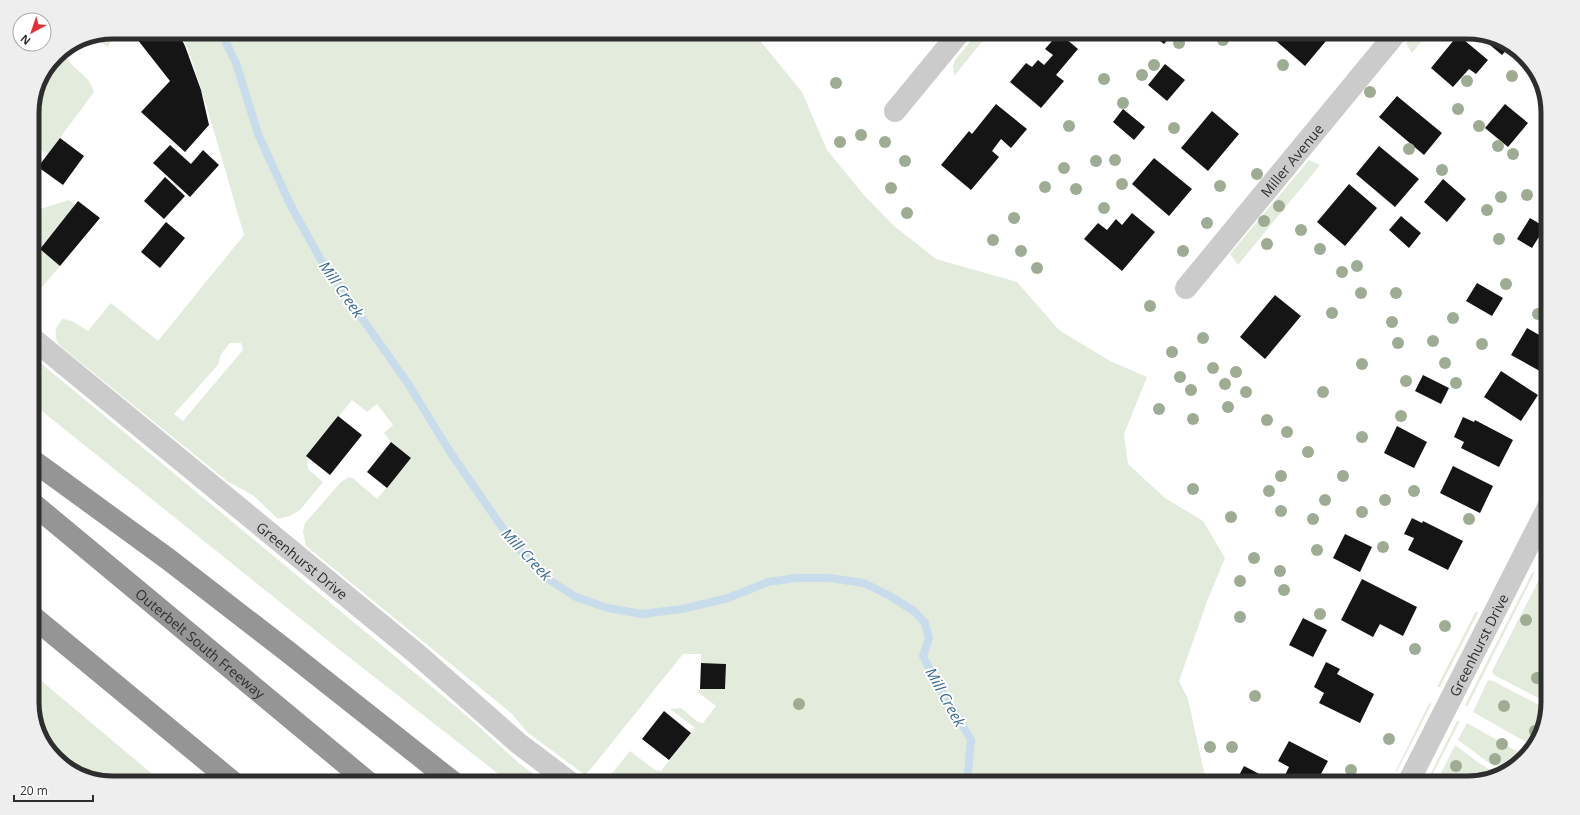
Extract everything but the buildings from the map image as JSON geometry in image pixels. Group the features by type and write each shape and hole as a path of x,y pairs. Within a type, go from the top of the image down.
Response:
{"highway":[{"path":"39,465 193,578 445,776"},
{"name":"Outerbelt South Freeway","path":"39,508 361,776"},
{"path":"39,622 226,776"}],"street":[{"path":"895,111 954,39"},
{"name":"Miller Avenue","path":"1186,288 1391,39"},
{"name":"Greenhurst Drive","path":"39,344 417,654 518,743 562,776"},
{"name":"Greenhurst Drive","path":"1412,776 1541,521"}],"green space":[{"path":"110,39 108,47 98,40"},
{"path":"184,39 759,39 802,92 827,150 863,194 894,226 936,259 1017,282 1059,330 1110,361 1147,377 1124,434 1128,464 1165,498 1203,521 1225,558 1208,599 1179,681 1188,699 1205,776 610,776 630,751 655,770 661,771 695,728 670,709 681,708 698,722 703,723 716,706 698,692 700,689 725,689 726,664 701,663 701,654 683,654 585,775 527,732 512,714 306,546 303,531 305,523 341,482 349,477 354,479 377,499 411,458 391,442 384,433 393,425 377,404 367,412 352,400 307,456 308,469 323,482 300,510 290,516 278,519 254,496 227,481 59,345 56,338 56,328 63,319 72,321 88,331 111,303 158,341 244,235 199,82","holes":["230,343 241,343 243,350 183,421 174,414 218,365 221,354"]},
{"path":"972,39 984,39 954,76 953,66 955,60"},
{"path":"1409,39 1423,39 1412,53 1406,43"},
{"path":"66,55 69,61 89,81 94,92 48,154 39,150 40,98 49,76 54,68"},
{"path":"1309,160 1320,165 1238,265 1230,254"},
{"path":"69,200 75,205 40,248 60,266 39,289 39,209"},
{"path":"39,362 467,716 520,764 536,776 501,776 331,643 39,409"},
{"path":"1535,572 1467,707 1465,705 1532,573"},
{"path":"1541,576 1541,699 1494,675 1492,671"},
{"path":"1476,611 1478,613 1440,687 1437,687"},
{"path":"39,679 155,776 103,775 84,770 64,758 51,743 40,717"},
{"path":"1488,680 1493,681 1541,706 1537,726 1529,744 1473,712"},
{"path":"1430,702 1431,705 1397,771 1395,772"},
{"path":"1457,721 1460,721 1432,776 1430,776"},
{"path":"1467,723 1520,753 1508,764 1500,768 1489,763 1458,740"},
{"path":"1455,745 1492,771 1467,776 1440,776"}],"waterway":[{"name":"Mill Creek","path":"224,39 236,63 258,134 291,206 321,260 409,385 450,452 513,543 548,579 576,597 608,608 642,614 682,609 728,598 768,582 796,578 829,578 864,583 890,596 914,611 925,623 929,638 923,656 938,686 971,740 968,776"}]}
